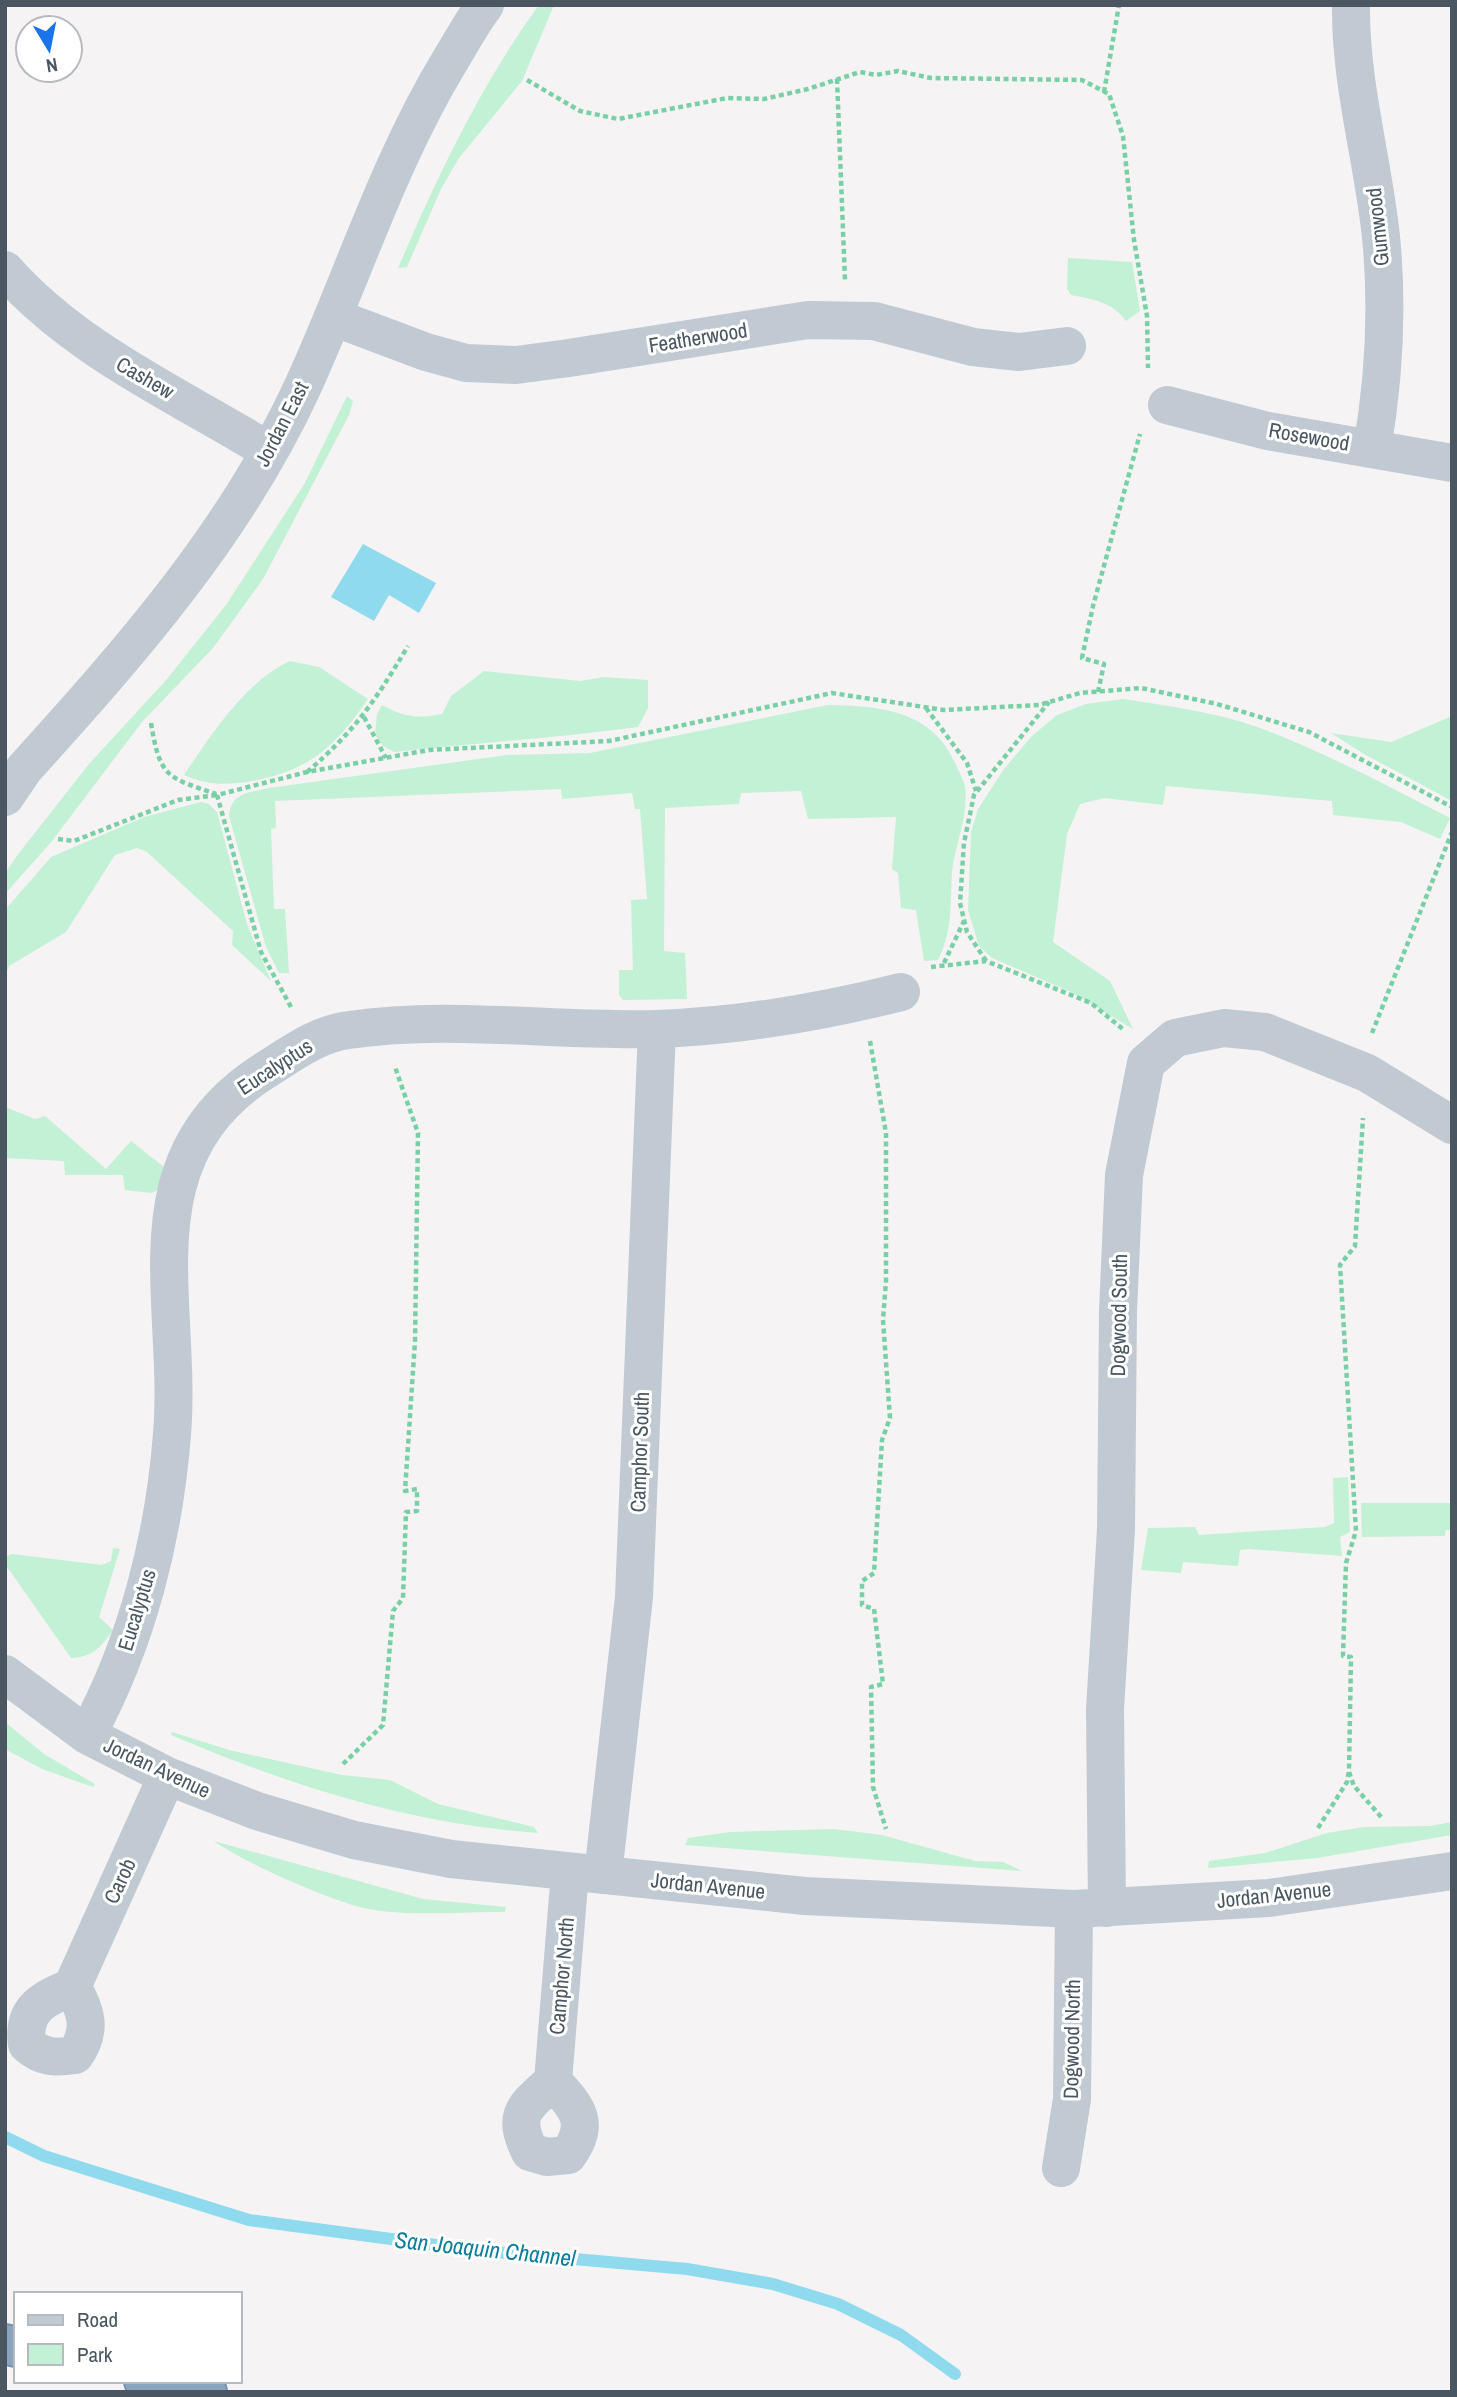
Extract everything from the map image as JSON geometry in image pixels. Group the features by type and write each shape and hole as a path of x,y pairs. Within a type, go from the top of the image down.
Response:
{"highway":[{"path":"155,2383 207,2392"}],"street":[{"name":"Gumwood","path":"1351,5 1359,89 1381,237 1386,320 1372,449"},
{"name":"Jordan East","path":"5,797 24,769 165,607 223,529 269,452 302,388 378,203 423,104 478,7"},
{"name":"Cashew","path":"13,286 118,365 269,452"},
{"name":"Featherwood","path":"333,317 426,352 479,363 516,365 808,320 874,321 985,348 1019,352 1067,346"},
{"name":"Rosewood","path":"1152,403 1268,431 1452,463"},
{"name":"Eucalyptus","path":"87,1735 110,1693 145,1592 162,1513 173,1432 169,1242 177,1179 204,1122 243,1084 310,1041 347,1030 423,1024 657,1029 821,1011 901,992"},
{"path":"1155,1055 1175,1038 1224,1028 1265,1032 1367,1073 1452,1125"},
{"name":"Camphor South","path":"586,1873 634,1597 657,1029"},
{"name":"Dogwood South","path":"1091,1908 1116,1528 1118,1311 1124,1175 1136,1100 1146,1063 1155,1055"},
{"name":"Jordan Avenue","path":"5,1674 87,1735 167,1776 257,1811 354,1840 451,1859 805,1896 1091,1908 1269,1898 1452,1871"},
{"name":"Carob","path":"72,1987 167,1776"},
{"name":"Camphor North","path":"553,2081 586,1873"},
{"name":"Dogwood North","path":"1061,2168 1072,2099 1091,1908"}],"path":[{"path":"1104,92 1119,5"},
{"path":"527,80 580,111 618,119 727,98 764,99 808,89 860,72 876,75 898,71 931,78 1083,80 1109,93 1123,136 1134,240 1147,316 1152,403 1093,606 1082,659 1104,664 1098,692"},
{"path":"837,79 845,281"},
{"path":"307,772 344,740 364,717 408,646"},
{"path":"58,839 74,841 178,800 217,795 307,772 429,750 609,740 832,693 944,710 1050,702 1098,692 1141,688 1217,704 1309,732 1452,807"},
{"path":"986,961 967,932 960,903 964,843 976,792 1050,702"},
{"path":"926,708 967,763 976,792"},
{"path":"364,717 386,758"},
{"path":"151,723 156,753 172,779 217,795"},
{"path":"217,795 261,951 310,1041"},
{"path":"1368,1043 1452,832"},
{"path":"944,964 964,921"},
{"path":"901,992 906,978 944,964 986,961 1091,1003 1155,1055"},
{"path":"863,1002 886,1133 886,1282 883,1320 890,1418 882,1440 874,1573 862,1581 862,1605 874,1609 883,1684 871,1687 873,1787 886,1829"},
{"path":"343,1764 383,1725 393,1611 403,1598 406,1512 417,1511 416,1489 405,1491 415,1341 418,1133 395,1067 393,1026"},
{"path":"1318,1829 1347,1782 1349,1771 1351,1657 1343,1656 1346,1563 1356,1531 1340,1265 1355,1246 1363,1144 1362,1109"},
{"path":"1349,1771 1354,1786 1383,1819"}],"green space":[{"path":"539,5 554,5 522,81 459,158 441,189 407,267 398,268 461,133 498,67"},
{"path":"1068,258 1132,262 1140,311 1126,321 1108,305 1071,295 1067,289"},
{"path":"347,396 353,401 349,415 263,579 213,648 142,722 52,841 5,894 5,873 19,853 89,764 167,679 226,605 305,483"},
{"path":"290,661 319,667 368,699 332,743 290,771 272,777 226,784 201,781 184,775 230,711 259,682"},
{"path":"484,671 580,681 604,677 648,680 648,708 638,727 547,737 394,752 383,746 375,735 377,714 382,705 411,716 442,714 451,696"},
{"path":"1123,699 1244,722 1333,759 1450,818 1440,839 1401,822 1333,815 1332,801 1166,786 1163,805 1104,798 1080,804 1067,834 1053,942 1110,981 1133,1029 1071,992 992,958 979,946 968,910 971,832 978,809 1004,769 1032,736 1057,715 1086,704"},
{"path":"828,705 885,710 918,722 933,732 945,745 962,778 965,808 952,872 948,928 938,960 924,961 916,910 901,908 898,873 892,869 896,817 808,819 801,791 741,793 739,804 665,808 664,951 685,953 687,999 623,1000 619,995 619,970 633,970 631,900 647,899 640,809 635,809 632,793 562,799 561,789 275,801 276,828 271,829 274,909 285,909 289,973 279,973 266,947 229,816 233,802 242,795 269,788 507,755 590,753"},
{"path":"1452,716 1452,801 1364,754 1331,733 1391,742"},
{"path":"201,802 209,804 217,812 247,924 271,981 232,945 233,931 147,852 137,848 115,855 66,932 9,966 5,976 5,910 51,857 144,817"},
{"path":"5,1107 35,1119 45,1116 106,1169 131,1141 164,1167 159,1189 152,1193 125,1190 123,1175 65,1175 64,1161 5,1158"},
{"path":"1348,1477 1350,1532 1340,1537 1342,1556 1249,1549 1240,1550 1238,1566 1183,1562 1181,1573 1141,1570 1148,1528 1195,1527 1199,1535 1325,1527 1334,1523 1333,1478"},
{"path":"1361,1503 1452,1503 1452,1530 1446,1530 1445,1536 1362,1537"},
{"path":"113,1548 120,1549 99,1617 113,1630 96,1650 85,1656 71,1658 5,1564 5,1557 12,1554 102,1565 111,1561"},
{"path":"5,1722 44,1754 95,1784 93,1787 42,1769 5,1749"},
{"path":"172,1732 229,1750 342,1775 390,1780 438,1804 534,1827 538,1833 443,1821 350,1799 260,1770 171,1735"},
{"path":"1452,1822 1452,1835 1317,1858 1208,1868 1209,1861 1265,1853 1327,1833 1364,1827 1430,1826"},
{"path":"834,1829 882,1835 975,1861 1003,1862 1022,1871 685,1845 688,1838 730,1832"},
{"path":"214,1841 423,1899 506,1907 505,1912 413,1913 360,1907 285,1879"}],"water":[{"path":"363,544 436,583 419,613 389,595 374,621 331,597"}],"waterway":[{"name":"San Joaquin Channel","path":"5,2137 44,2156 249,2220 473,2250 687,2269 773,2284 838,2304 901,2335 955,2374"}]}
